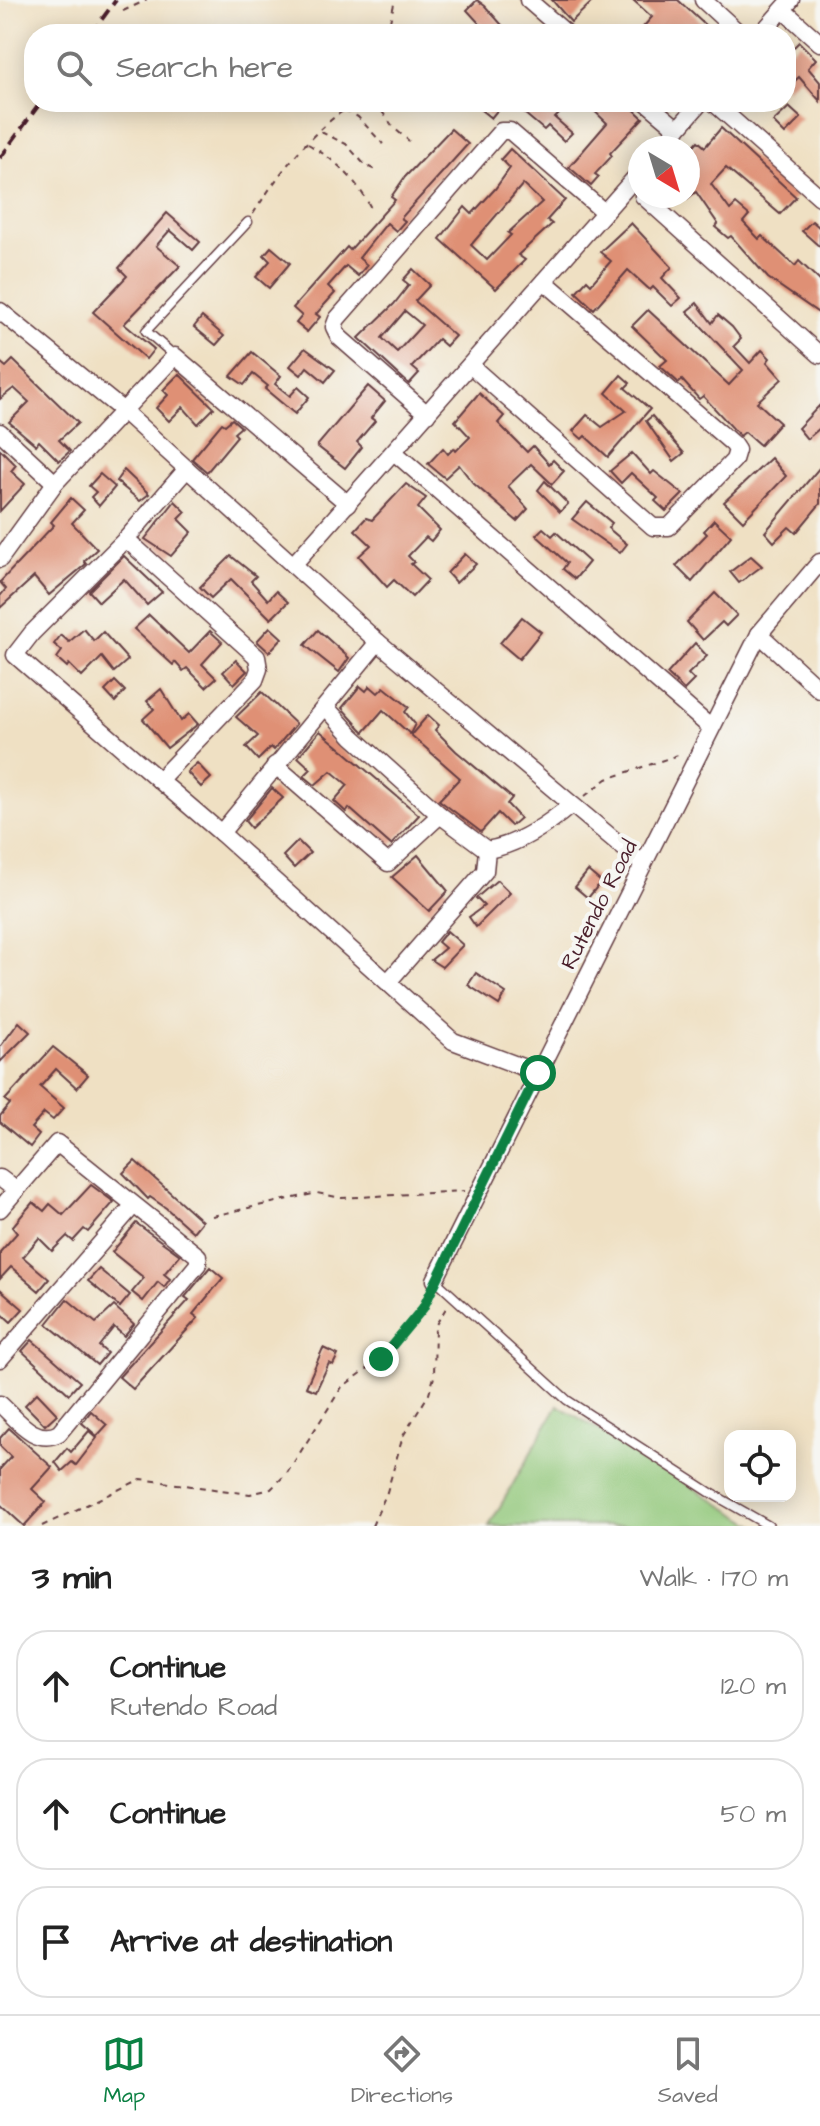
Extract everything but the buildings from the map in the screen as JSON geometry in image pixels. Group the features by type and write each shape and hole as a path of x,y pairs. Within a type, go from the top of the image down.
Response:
{"street":[{"path":"528,0 556,24"},
{"path":"703,0 729,24"},
{"path":"770,24 787,5 820,43"},
{"path":"658,112 678,129"},
{"path":"672,136 692,112"},
{"path":"724,112 820,197"},
{"path":"427,414 339,337 334,327 337,319 501,131 510,131 604,212"},
{"path":"293,565 604,212 628,194"},
{"path":"662,208 820,355"},
{"path":"470,365 653,527 669,527 734,460 737,450 733,444 544,281"},
{"path":"0,311 122,410 378,642 643,864"},
{"path":"0,559 55,483 175,356 348,504"},
{"path":"0,432 55,483"},
{"path":"394,452 710,727"},
{"path":"186,470 126,539 32,633 15,655 221,833 453,1041 538,1073"},
{"path":"126,539 257,657 259,669 255,680 159,780"},
{"name":"Rutendo Road","path":"435,1280 759,634 820,562"},
{"path":"759,634 820,690"},
{"path":"221,833 378,642"},
{"path":"326,707 352,736 440,815 487,850 506,847 552,821 571,805"},
{"path":"275,765 388,863 440,815"},
{"path":"388,982 485,871 487,850"},
{"path":"0,1209 57,1143 198,1256 198,1264 59,1433 50,1437 36,1436 0,1404"},
{"path":"0,1178 16,1190"},
{"path":"0,1359 133,1206"}],"lane":[{"path":"175,356 146,331 248,222"},
{"path":"435,1280 567,1400 769,1526"}],"path":[{"path":"123,11 147,0"},
{"path":"389,24 395,0"},
{"path":"248,222 278,176 341,112"},
{"path":"349,112 383,144"},
{"path":"384,112 409,141"},
{"path":"320,131 346,144 365,165 379,172"},
{"path":"307,143 337,162 359,184 372,210"},
{"path":"571,805 607,779 699,749"},
{"path":"212,1216 317,1193 341,1198 477,1191"},
{"path":"42,1526 141,1479 250,1494 271,1489 287,1473 342,1387 381,1359 423,1308 435,1280"},
{"path":"372,1526 387,1492 403,1436 429,1394 434,1377 435,1326 453,1297"}],"green space":[{"path":"558,1405 756,1526 489,1526"}],"railway":[{"path":"98,24 116,0"},
{"path":"0,158 34,112"}],"route":[{"path":"381,1359 423,1308 477,1191 538,1073"}]}
